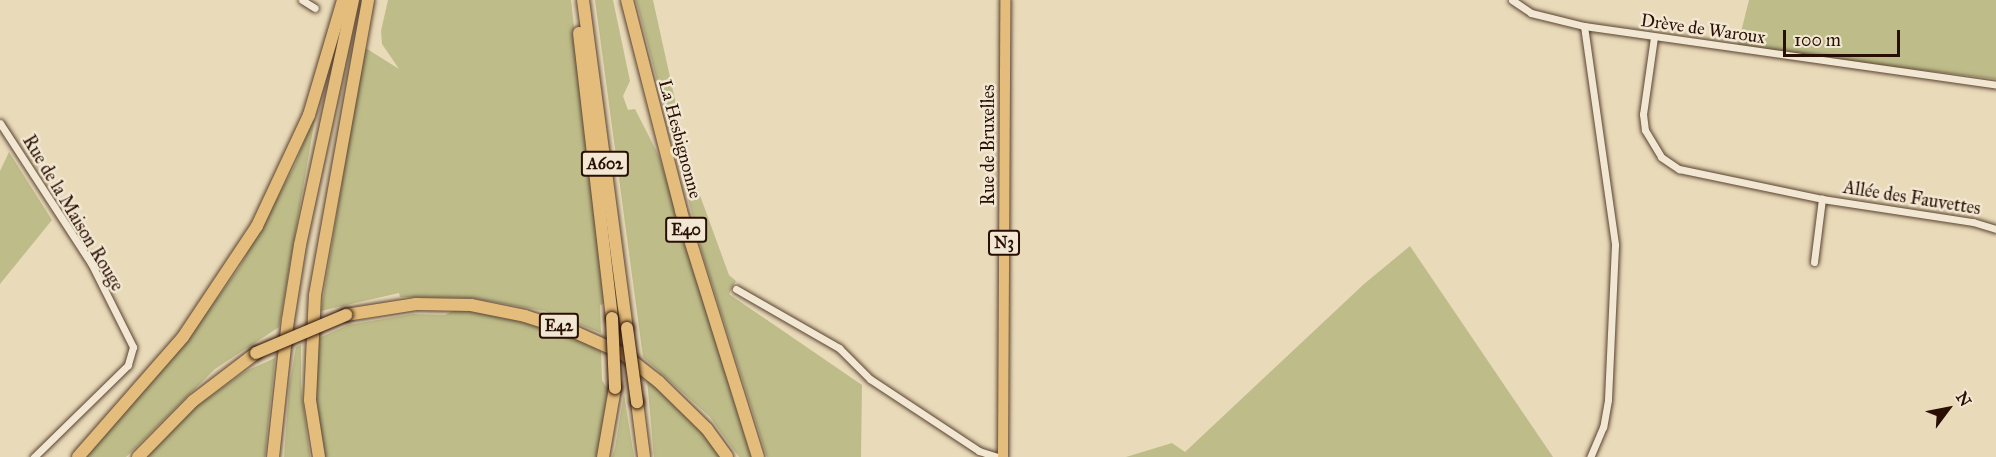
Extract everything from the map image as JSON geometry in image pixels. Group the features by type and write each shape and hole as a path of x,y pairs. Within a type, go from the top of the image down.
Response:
{"highway":[{"path":"78,457 183,337 257,226 309,115 343,0"},
{"path":"273,457 300,245 353,0"},
{"path":"319,457 310,400 315,295 368,0"},
{"path":"576,0 612,318 615,388 603,457"},
{"name":"A602","path":"583,0 644,457"},
{"name":"La Hesbignonne","path":"627,0 681,211 758,457"},
{"name":"E42","path":"138,457 193,401 256,353 346,315 416,304 471,305 525,316 577,333 622,353 659,382 707,429 727,457"}],"main road":[{"name":"Rue de Bruxelles","path":"1003,457 1006,399 1005,0"}],"street":[{"path":"302,0 315,8"},
{"name":"Drève de Waroux","path":"1512,0 1531,13 1584,26 1996,85"},
{"path":"1584,26 1615,245 1608,400 1603,427 1590,457"},
{"name":"Allée des Fauvettes","path":"1654,37 1644,114 1645,130 1661,157 1690,172 1822,199 1973,222 1996,229"},
{"name":"Rue de la Maison Rouge","path":"0,123 91,263 133,346 128,365 34,457"},
{"name":"Allée des Fauvettes","path":"1814,262 1822,199"},
{"path":"736,289 838,348 870,379 980,451 997,457"}],"shaded area":[{"path":"388,0 571,0 605,303 600,305 601,333 544,311 472,298 400,297 399,293 321,311 364,47 399,69 382,44 381,31"},
{"path":"595,0 613,0 630,81 623,96 628,110 635,109 659,156 751,457 739,457 710,417 643,357"},
{"path":"636,0 653,0 690,168 729,275 736,281 729,294 862,385 861,457 767,457 702,252"},
{"path":"1749,0 1996,0 1996,79 1737,48"},
{"path":"317,107 279,327 215,369 126,457 86,457 182,347 239,268 295,165"},
{"path":"9,152 52,220 0,284 0,171"},
{"path":"1410,246 1553,457 1126,457 1172,443 1185,452 1364,284"},
{"path":"454,310 492,313 564,333 601,350 602,380 608,390 597,457 324,457 315,394 317,339 348,325 413,314 445,315"},
{"path":"301,345 301,386 310,457 284,457 289,387 296,347"},
{"path":"275,358 265,457 147,457 195,407 246,371"},
{"path":"647,379 696,424 722,457 654,457"},
{"path":"624,394 634,457 612,457 615,448"}]}
